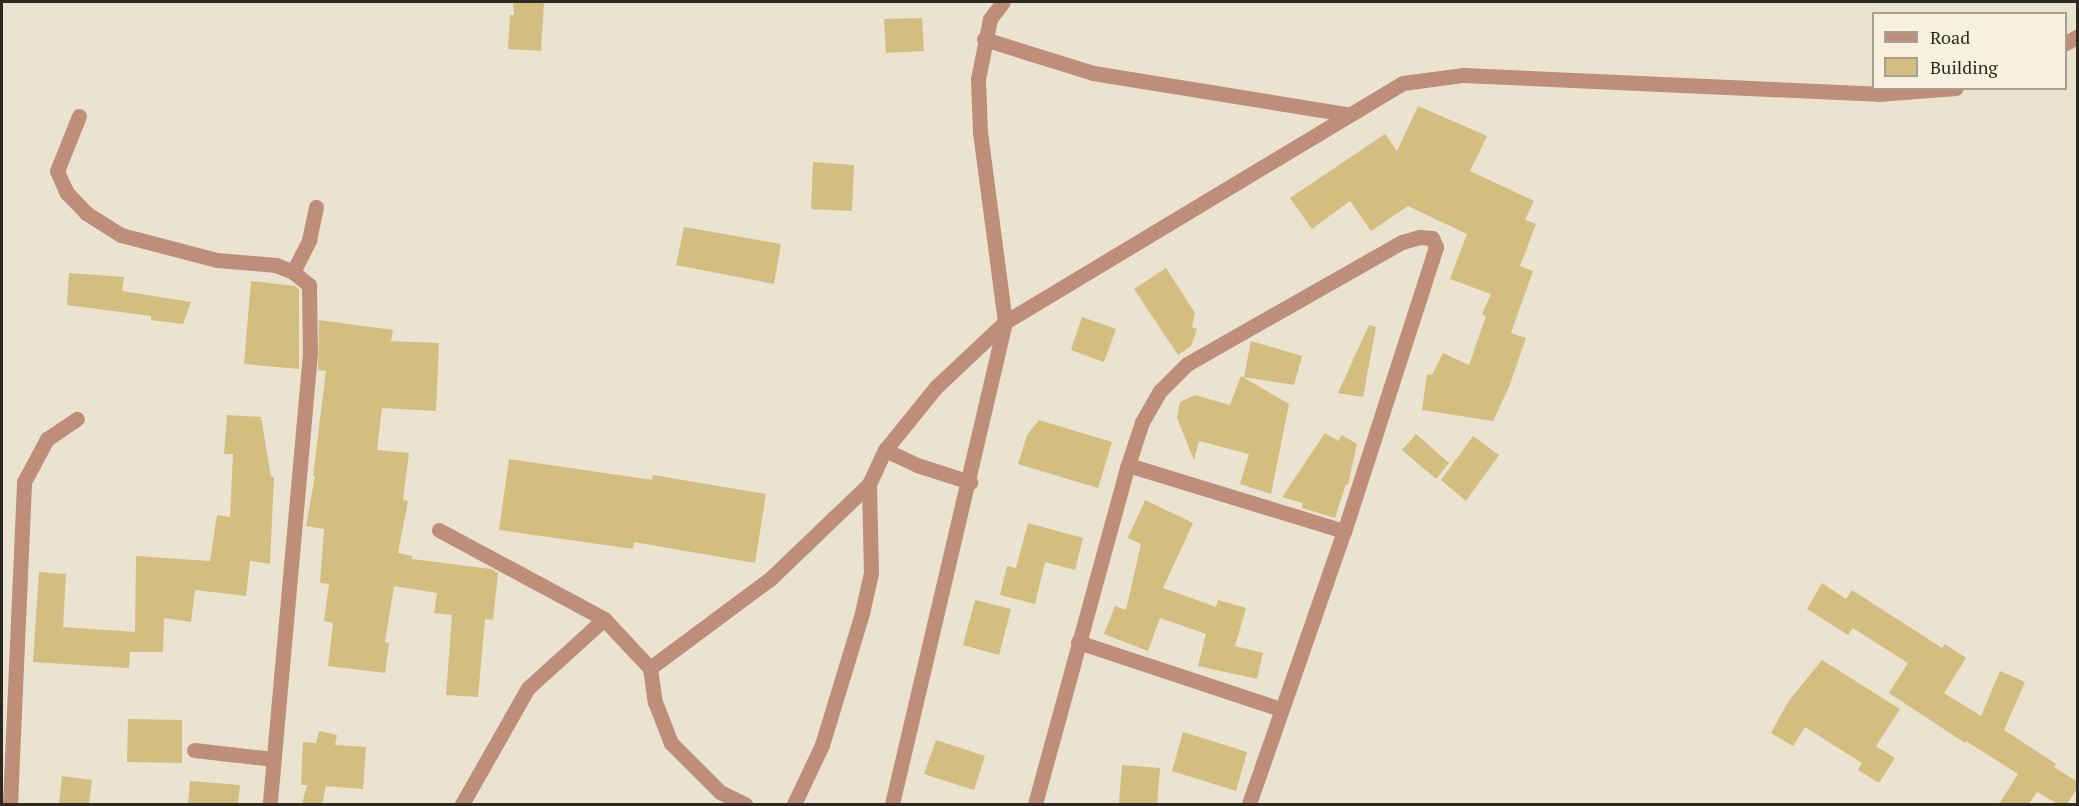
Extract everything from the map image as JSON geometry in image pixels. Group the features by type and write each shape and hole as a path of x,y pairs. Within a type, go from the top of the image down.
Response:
{"street":[{"path":"892,804 970,482 1005,322 980,132 978,79 984,39 990,19 1003,2"},
{"path":"984,39 1093,73 1347,114"},
{"path":"650,669 771,578 869,484 885,450 936,387 1005,322 1347,114 1403,83 1463,75 1878,94 1930,90"},
{"path":"79,116 57,171 67,193 86,213 121,235 217,260 276,265 293,272 309,285 310,352 270,804"},
{"path":"293,272 309,240 316,207"},
{"path":"1035,804 1128,465 1142,422 1160,391 1187,363 1402,242 1420,237 1432,238 1436,247 1344,531 1249,804"},
{"path":"10,804 24,482 47,439 77,419"},
{"path":"885,450 917,465 970,482"},
{"path":"1128,465 1344,531"},
{"path":"794,804 822,745 862,613 871,573 869,484"},
{"path":"439,530 604,619 650,669 655,702 671,743 720,792 745,804"},
{"path":"462,804 528,688 562,654 604,619"},
{"path":"1078,642 1281,709"},
{"path":"194,750 273,759"}],"building":[{"path":"513,2 544,2 541,51 508,49 510,15 514,15"},
{"path":"922,18 924,51 886,53 884,19"},
{"path":"1418,106 1487,136 1470,171 1534,201 1525,220 1536,224 1520,266 1533,271 1511,333 1526,338 1509,387 1493,421 1422,410 1427,374 1432,375 1443,353 1469,365 1486,316 1482,314 1491,294 1450,279 1467,234 1408,206 1371,231 1350,201 1312,229 1290,198 1385,134 1397,151"},
{"path":"813,162 854,165 852,211 811,209"},
{"path":"684,227 781,244 774,284 676,265"},
{"path":"1166,268 1195,313 1192,327 1197,329 1191,346 1178,355 1134,289"},
{"path":"69,273 124,277 122,291 191,302 183,324 151,320 151,316 67,305"},
{"path":"251,281 295,286 299,290 299,369 244,364"},
{"path":"1082,317 1116,329 1104,362 1071,350"},
{"path":"319,320 393,330 391,341 439,343 436,411 382,408 377,450 409,453 403,500 408,501 398,553 412,556 412,559 491,569 498,573 493,620 485,619 478,697 446,695 452,615 434,613 437,593 394,586 385,642 389,643 385,673 328,666 333,623 324,621 329,584 320,583 324,529 306,526 315,476 313,476 326,371 318,370"},
{"path":"1369,325 1376,327 1363,397 1338,393"},
{"path":"1251,341 1302,356 1294,385 1244,377"},
{"path":"1241,376 1289,404 1271,494 1240,484 1249,454 1199,441 1194,460 1177,418 1180,402 1195,395 1230,405"},
{"path":"227,415 261,417 271,477 274,477 270,564 250,561 246,596 195,590 191,622 164,618 163,652 130,652 129,668 33,662 39,572 66,574 63,627 135,632 136,556 210,561 217,515 230,517 233,454 224,454"},
{"path":"1039,420 1112,442 1098,488 1018,464 1027,435"},
{"path":"1325,433 1338,441 1342,435 1357,444 1348,485 1346,484 1335,518 1302,508 1303,503 1282,497"},
{"path":"1416,434 1449,463 1436,479 1402,450"},
{"path":"1473,436 1499,455 1466,501 1441,480"},
{"path":"509,459 652,480 653,475 766,494 755,563 634,542 633,549 499,530"},
{"path":"1145,500 1193,523 1163,588 1216,607 1218,600 1246,608 1235,646 1263,653 1257,679 1198,666 1206,634 1160,618 1148,651 1104,634 1115,606 1126,610 1141,544 1128,538"},
{"path":"1028,523 1083,538 1075,570 1045,562 1035,604 1000,595 1007,566 1016,568"},
{"path":"1822,583 1846,599 1852,590 1942,648 1945,644 1966,658 1944,693 1981,716 2000,671 2025,682 2004,730 2056,764 2054,767 2078,782 2078,787 2067,804 2058,804 2037,792 2029,804 1999,804 2018,774 1966,741 1965,743 1889,693 1908,663 1853,628 1848,635 1807,609"},
{"path":"975,600 1011,609 999,655 963,645"},
{"path":"1822,660 1900,709 1876,746 1895,758 1879,783 1858,770 1862,763 1805,727 1793,746 1771,733 1788,702"},
{"path":"128,719 182,720 182,763 127,762"},
{"path":"319,731 337,735 335,745 366,747 363,789 326,786 322,804 302,804 307,785 301,785 303,742 316,743"},
{"path":"1183,732 1247,752 1236,791 1172,771"},
{"path":"936,740 985,756 974,790 924,774"},
{"path":"1122,765 1160,768 1157,804 1119,804"},
{"path":"62,776 92,780 89,804 59,804"},
{"path":"190,781 240,785 238,804 188,804"}]}
